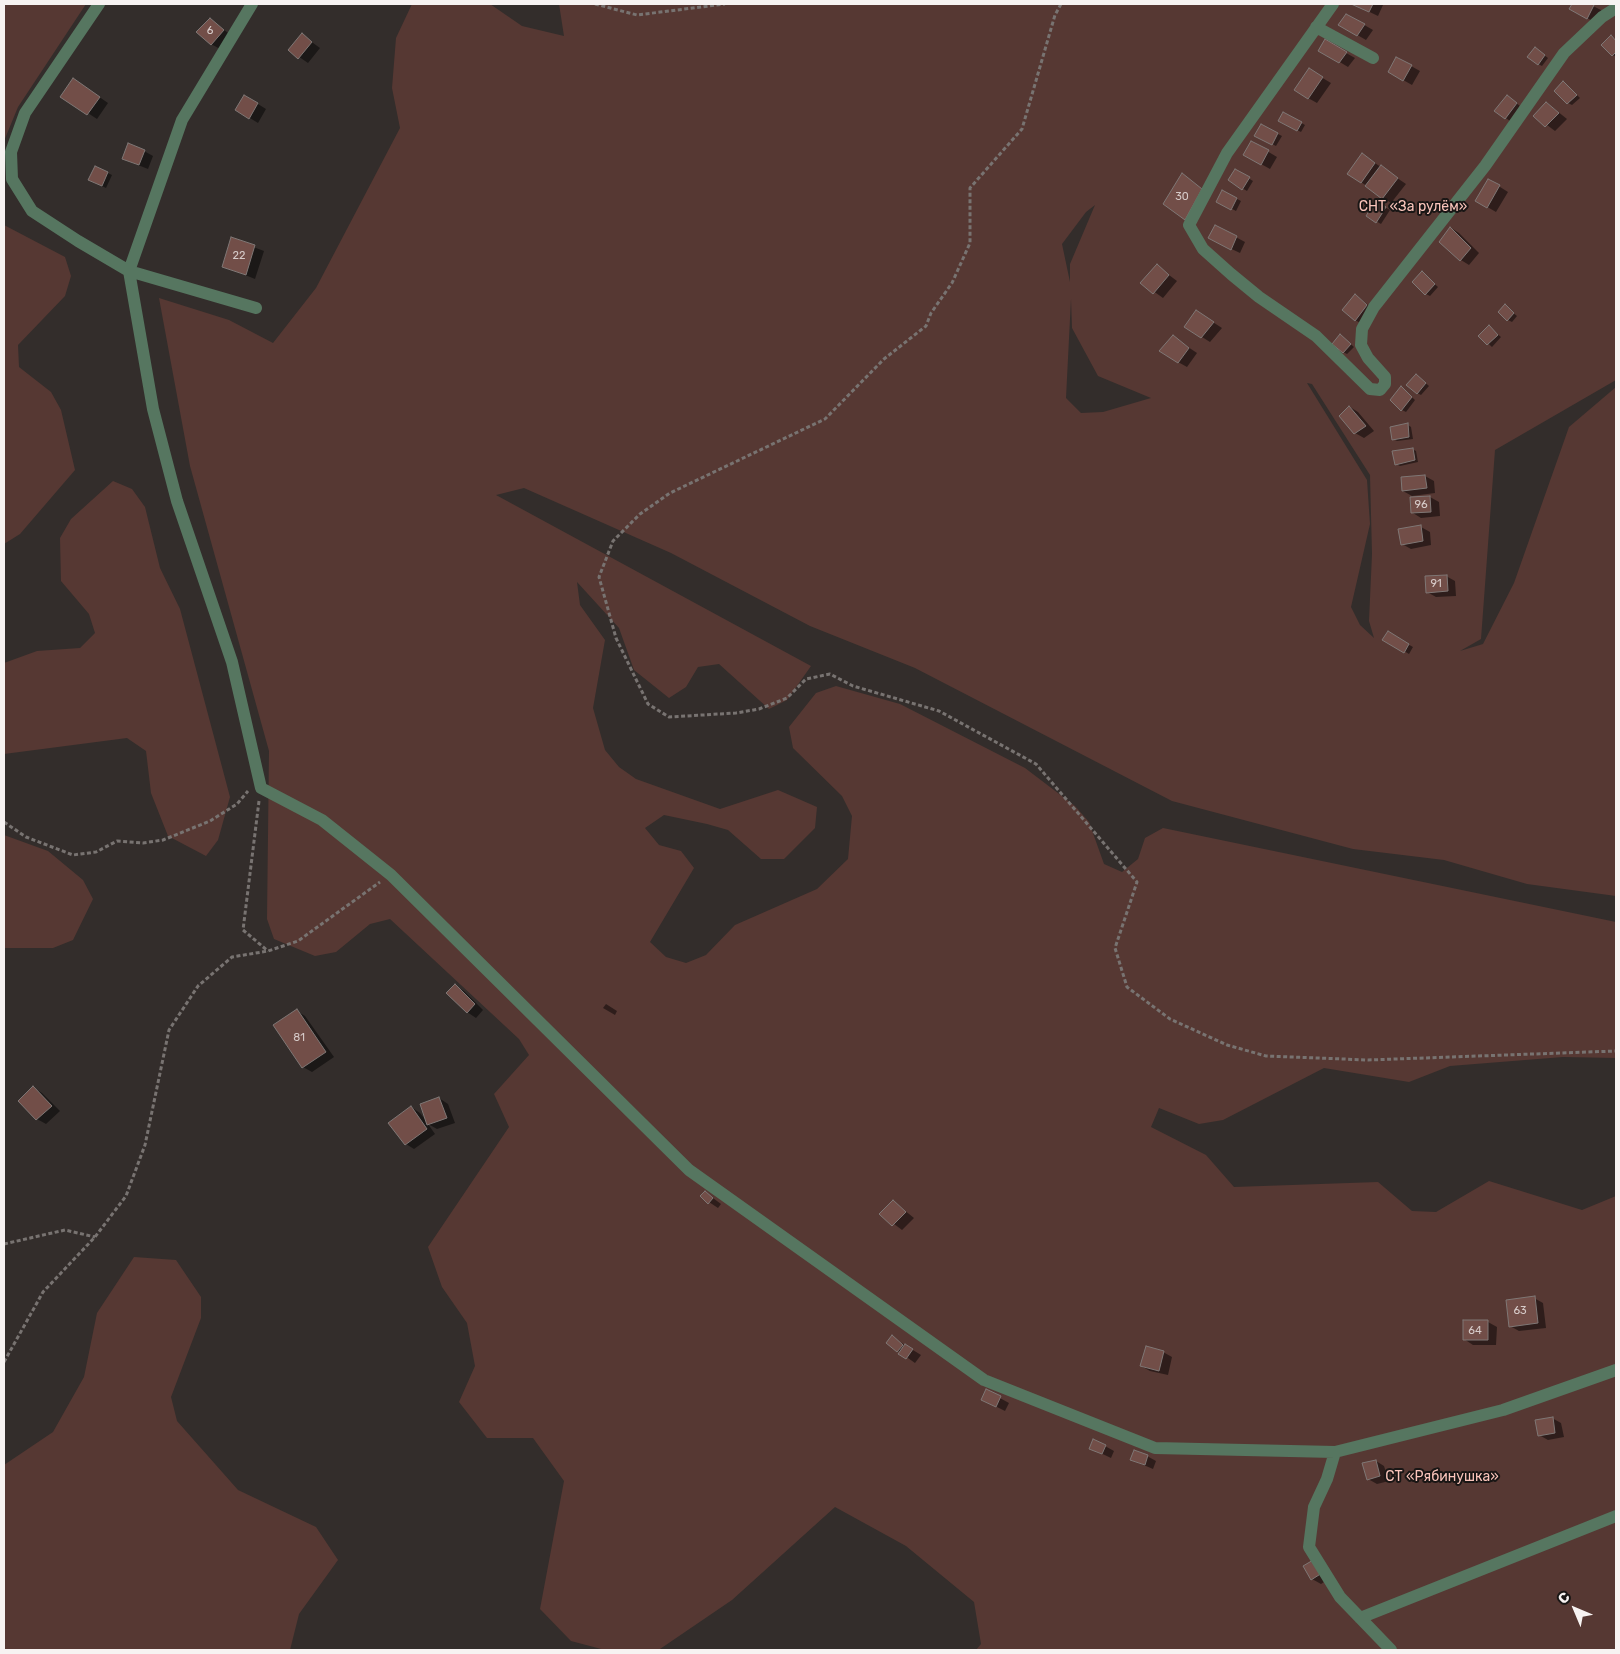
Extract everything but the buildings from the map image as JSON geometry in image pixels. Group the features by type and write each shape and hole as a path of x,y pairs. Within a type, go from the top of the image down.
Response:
{"street":[{"path":"99,4 25,113 11,152 12,179 32,211 129,271 256,308"},
{"path":"252,4 182,120 129,271 153,408 177,501 232,662 260,784 322,820 391,875 689,1170 984,1380 1155,1448 1334,1452 1503,1410 1616,1370"},
{"path":"1333,4 1227,153 1189,225 1203,249 1231,274 1259,297 1316,336 1370,389 1380,390 1385,384 1385,377 1368,358 1361,345 1362,329 1374,307 1485,166 1564,53 1602,17 1616,8"},
{"path":"1316,28 1373,58"},
{"path":"1334,1452 1327,1479 1314,1507 1308,1547 1340,1597 1391,1650"},
{"path":"1360,1618 1616,1516"}],"path":[{"path":"595,4 637,15 725,4"},
{"path":"1061,4 1055,15 1022,129 970,188 970,244 952,283 931,313 926,326 884,359 826,419 670,494 640,514 613,541 600,577 616,638 648,704 668,717 736,713 759,709 787,698 806,679 830,674 853,686 939,711 1036,764 1137,882 1115,948 1127,987 1170,1019 1227,1045 1266,1056 1368,1060 1616,1051"},
{"path":"4,822 26,837 66,853 73,855 96,852 117,841 143,843 163,840 210,821 237,804 253,784 260,784 243,930 268,951"},
{"path":"4,1362 43,1292 95,1236 126,1196 145,1145 169,1030 198,986 232,957 268,951 298,941 391,875"},
{"path":"4,1244 65,1230 95,1236"}],"green space":[{"path":"4,4 86,4 18,107 4,141"},
{"path":"412,4 490,4 522,26 564,36 559,4 1616,4 1616,380 1495,450 1481,639 1460,651 1483,644 1514,583 1569,427 1616,387 1616,896 1527,884 1444,860 1353,849 1172,801 915,668 810,626 671,553 524,488 496,495 811,666 787,700 769,709 719,664 698,667 686,687 669,698 634,670 619,628 577,582 580,605 605,640 593,708 605,750 619,767 636,779 720,809 778,790 817,807 815,828 784,859 761,859 728,830 707,824 664,815 645,828 659,845 681,851 694,868 650,942 666,957 686,963 706,955 735,925 817,889 848,859 852,816 842,796 793,748 789,727 816,693 836,686 900,704 1025,768 1075,806 1089,822 1104,864 1122,872 1138,859 1145,838 1163,828 1616,922 1616,1058 1563,1057 1450,1066 1409,1082 1324,1068 1223,1120 1199,1124 1159,1108 1151,1127 1206,1155 1234,1187 1378,1182 1412,1211 1436,1212 1489,1181 1582,1210 1616,1196 1616,1650 976,1650 981,1644 974,1602 906,1546 835,1507 732,1600 660,1649 605,1650 571,1641 540,1609 564,1481 533,1438 487,1438 459,1402 475,1366 467,1323 442,1287 428,1247 509,1127 494,1094 529,1055 519,1039 390,919 370,924 336,952 315,956 274,939 267,919 269,751 190,466 159,298 229,320 273,343 316,288 400,128 392,88 396,38","holes":["1095,205 1070,264 1070,282 1062,244 1086,212","1071,299 1072,328 1098,376 1151,398 1103,412 1081,413 1066,398","1307,383 1312,384 1370,475 1372,554 1369,621 1374,638 1360,625 1351,607 1370,524 1367,480"]},
{"path":"4,225 65,257 71,276 65,296 18,345 19,367 51,392 61,410 75,470 20,534 4,544"},
{"path":"113,481 132,489 145,507 160,568 180,609 230,797 218,840 206,856 168,836 151,793 146,751 127,738 4,754 4,663 37,651 80,648 95,633 89,614 61,581 60,538 71,519"},
{"path":"4,835 48,851 83,880 93,899 73,940 53,948 4,948"},
{"path":"134,1257 176,1260 201,1297 201,1318 171,1397 177,1421 238,1490 316,1527 338,1560 299,1614 290,1650 4,1650 4,1465 53,1432 84,1377 97,1313"}],"park label":[{"name":"СНТ «За рулём»","path":"1413,207"},
{"name":"СТ «Рябинушка»","path":"1442,1477"}]}
